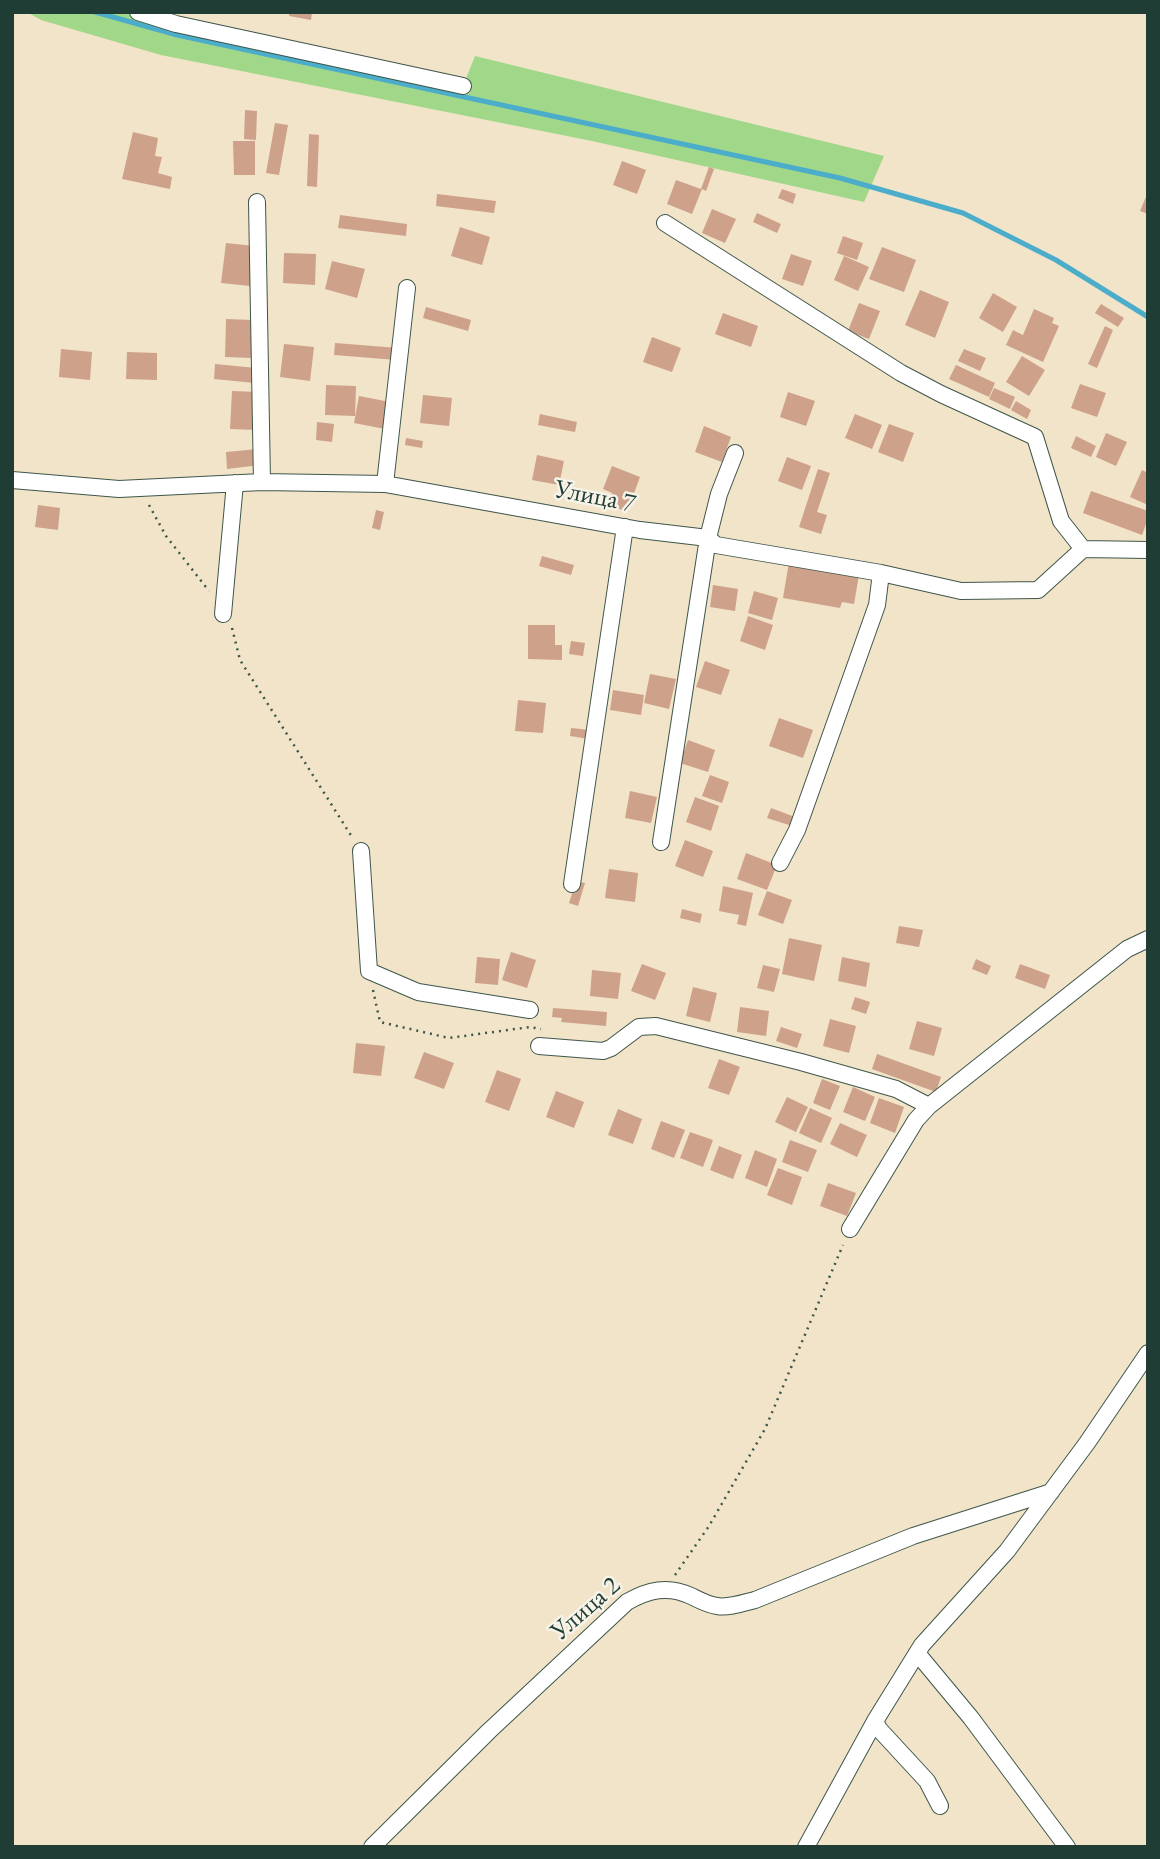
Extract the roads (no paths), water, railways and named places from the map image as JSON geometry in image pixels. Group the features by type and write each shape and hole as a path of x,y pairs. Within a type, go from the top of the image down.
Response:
{"street":[{"path":"138,12 176,24 463,86"},
{"path":"257,202 262,481"},
{"path":"665,223 901,373 1035,437 1061,521 1083,549 1148,550"},
{"path":"385,484 407,288"},
{"path":"661,842 708,538 719,494 734,453"},
{"name":"Улица 7","path":"12,480 119,489 262,481 385,484 625,527 708,538 716,545 881,573 961,591 1038,590 1083,549"},
{"path":"223,614 234,483"},
{"path":"572,884 625,527"},
{"path":"780,863 797,830 877,605 881,573"},
{"path":"361,851 369,971 418,992 530,1010"},
{"path":"850,1229 916,1120 929,1107 1127,949 1148,939"},
{"path":"539,1046 603,1051 639,1027 656,1026 896,1089 929,1107"},
{"path":"806,1847 875,1721 922,1645 1007,1551 1148,1353"},
{"name":"Улица 2","path":"372,1847 508,1712 627,1602 643,1593 663,1589 679,1591 716,1606 755,1600 913,1535 1051,1492"},
{"path":"917,1653 971,1717 1067,1847"},
{"path":"875,1721 879,1729 927,1780 940,1806"}],"waterway":[{"path":"95,12 177,35 840,178 963,213 1056,260 1148,317"}]}
